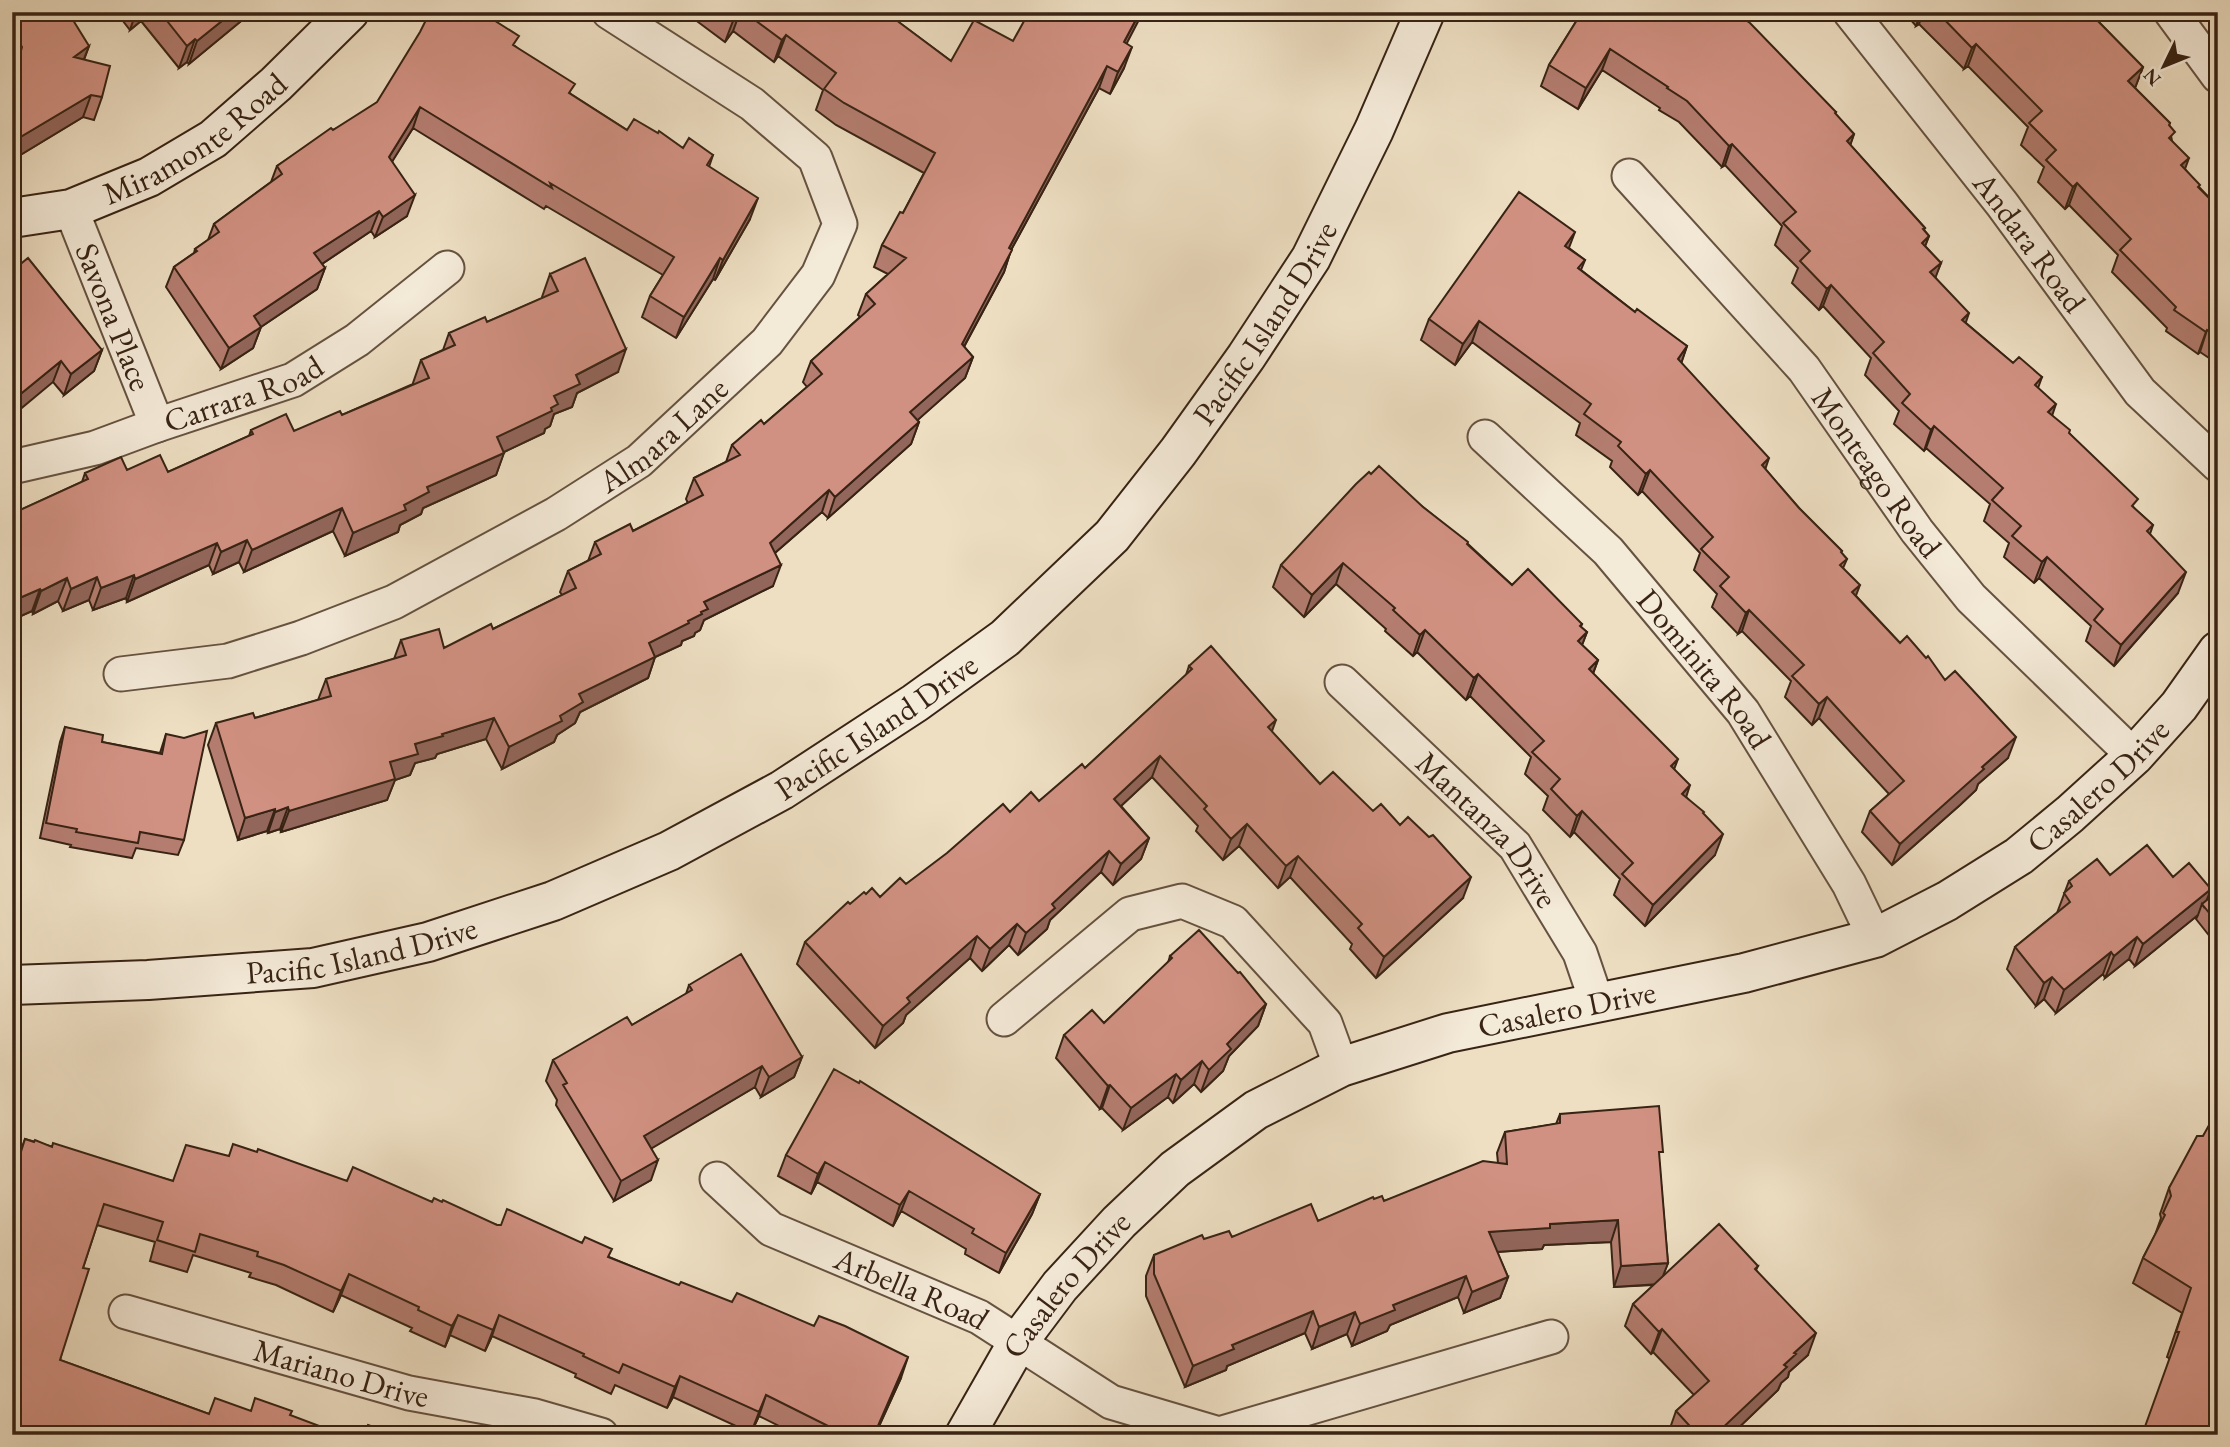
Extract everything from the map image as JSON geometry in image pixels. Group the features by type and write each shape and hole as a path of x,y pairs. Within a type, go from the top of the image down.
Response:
{"street":[{"name":"Miramonte Road","path":"12,218 71,209 149,177 213,139 276,84 349,12"},
{"name":"Almara Lane","path":"121,674 229,661 301,638 394,602 556,514 639,461 767,342 818,275 840,224 815,158 752,104 609,12"},
{"name":"Pacific Island Drive","path":"12,985 148,980 313,968 428,942 553,901 669,850 782,790 915,703 1005,638 1025,620 1112,536 1178,452 1246,357 1311,258 1374,130 1425,12"},
{"name":"Andara Road","path":"1850,12 2002,204 2140,392 2218,466"},
{"path":"2171,12 2218,76"},
{"name":"Monteago Road","path":"1629,176 1804,369 1917,531 1971,598 2134,757"},
{"name":"Savona Place","path":"71,209 157,425"},
{"name":"Carrara Road","path":"12,467 95,448 293,380 357,340 447,268"},
{"name":"Dominita Road","path":"1485,437 1608,551 1743,712 1849,884 1875,938"},
{"name":"Casalero Drive","path":"965,1435 1018,1342 1060,1286 1102,1240 1175,1169 1256,1110 1341,1067 1448,1033 1744,973 1875,938 1947,901 2020,856 2134,757 2179,706 2218,651"},
{"name":"Mantanza Drive","path":"1342,682 1515,846 1580,953 1597,1003"},
{"path":"1004,1020 1130,915 1182,901 1233,922 1325,1023 1341,1067"},
{"name":"Arbella Road","path":"717,1179 771,1228 979,1317 1111,1402 1219,1434 1551,1337"},
{"name":"Mariano Drive","path":"126,1312 410,1393 535,1416 601,1435"}],"building":[{"path":"12,12 68,12 89,46 74,57 110,66 102,97 91,95 12,142 12,76 15,74 22,47 12,31"},
{"path":"160,12 233,12 187,46"},
{"path":"430,12 481,12 519,36 513,45 575,84 569,93 627,130 634,119 658,133 659,131 683,148 689,138 713,155 707,165 758,198 723,260 720,258 684,317 650,296 674,257 550,183 552,188 420,107 389,157 415,195 383,217 379,211 314,253 325,268 254,316 261,327 229,348 174,267 219,232 214,224 282,174 277,166 331,128 333,130 377,102"},
{"path":"721,12 739,12 733,21"},
{"path":"744,12 889,12 888,14 951,61 974,20 1013,41 1029,12 1140,12 1124,42 1132,47 1118,72 1107,66 1009,248 1012,250 962,344 973,357 910,412 919,422 835,497 829,490 770,543 781,565 704,602 708,609 701,612 702,614 649,643 655,657 579,694 583,702 560,716 562,721 509,747 494,718 415,744 418,754 390,762 395,779 289,811 288,807 275,812 275,809 245,818 216,723 253,713 255,718 331,696 326,679 406,655 401,640 439,629 444,648 491,624 493,629 576,588 568,571 601,554 595,542 630,524 633,531 703,495 694,478 740,455 732,445 761,420 764,424 822,374 811,361 875,304 866,294 906,258 882,245 900,212 903,213 935,153 844,103 824,89 836,73 786,35 782,40"},
{"path":"1582,12 1733,12 1750,23 1836,112 1854,134 1847,141 1925,228 1923,229 1929,236 1922,243 1941,263 1930,272 1969,313 1962,320 2013,363 2019,357 2042,377 2035,385 2056,404 2048,412 2070,430 2069,433 2138,499 2132,506 2153,525 2147,531 2186,572 2121,645 2094,620 2103,609 2047,557 2042,562 2012,536 2021,526 1992,500 2003,488 1934,426 1931,430 1902,403 1910,394 1873,353 1884,342 1831,285 1827,289 1800,261 1810,251 1783,223 1796,212 1732,144 1729,146 1687,101 1610,49 1586,88 1549,65"},
{"path":"1937,12 2089,12 2143,67 2128,81 2170,123 2175,132 2169,138 2189,158 2181,165 2218,207 2218,337 2174,310 2176,307 2120,250 2131,239 2077,183 2073,187 2046,160 2056,150 2029,123 2042,111 1976,44 1972,48"},
{"path":"1519,192 1575,232 1565,246 1585,260 1578,268 1635,312 1637,309 1687,346 1678,359 1769,458 1762,465 1799,508 1842,551 1847,559 1840,565 1860,585 1852,592 1900,643 1907,636 1926,658 1928,656 1945,680 1955,671 2016,737 1900,844 1870,811 1904,781 1827,697 1819,704 1792,676 1804,665 1749,610 1746,613 1720,586 1729,577 1701,549 1713,537 1650,470 1646,474 1618,446 1621,442 1584,414 1591,404 1479,321 1463,344 1429,319"},
{"path":"28,258 102,350 71,374 61,361 12,401 12,271"},
{"path":"585,258 626,349 576,375 580,384 554,396 558,404 551,408 552,411 497,437 504,453 427,487 429,492 404,505 406,510 353,533 342,508 252,550 247,540 221,552 217,543 135,579 134,575 101,588 97,577 71,589 67,578 15,600 12,595 12,498 18,511 88,479 85,473 121,457 127,470 160,455 168,472 253,434 251,430 286,414 294,431 340,411 342,415 429,378 421,360 455,345 449,333 485,317 487,322 558,291 550,274"},
{"path":"1379,466 1423,507 1468,542 1467,544 1512,585 1528,569 1587,632 1578,641 1598,660 1589,669 1678,759 1671,766 1690,785 1682,794 1704,812 1723,834 1653,905 1622,874 1633,863 1582,811 1577,816 1551,789 1560,779 1532,752 1544,741 1478,674 1474,678 1425,630 1420,635 1393,610 1395,608 1343,563 1312,595 1281,565 1356,484"},
{"path":"1211,646 1276,720 1268,727 1320,784 1333,772 1373,811 1381,804 1400,825 1408,817 1429,837 1433,835 1471,877 1384,957 1358,928 1362,924 1298,856 1286,866 1247,824 1231,839 1204,809 1207,806 1160,756 1114,799 1149,838 1121,864 1109,851 1052,904 1055,908 1026,933 1017,924 990,949 977,936 907,998 910,1002 883,1026 805,942 848,902 850,904 864,892 866,894 872,888 880,897 900,878 906,884 947,853 1003,804 1010,812 1031,792 1039,801 1082,764 1085,768 1192,669 1189,666"},
{"path":"65,727 103,735 102,742 162,754 166,734 184,738 207,731 184,840 140,832 138,843 76,832 77,829 46,823"},
{"path":"2147,845 2173,877 2189,863 2211,889 2143,944 2137,937 2114,956 2111,952 2064,990 2052,977 2044,983 2015,947 2070,902 2064,893 2072,886 2069,881 2097,859 2110,875"},
{"path":"2218,891 2218,924 2202,904"},
{"path":"1199,930 1238,973 1240,972 1266,1004 1227,1044 1231,1049 1209,1070 1202,1061 1181,1080 1176,1074 1131,1108 1064,1035 1092,1010 1104,1023"},
{"path":"741,954 802,1057 769,1077 762,1066 644,1136 658,1160 621,1181 563,1085 567,1083 553,1060 627,1017 632,1025 692,990 689,985"},
{"path":"834,1069 859,1083 860,1081 1040,1194 1006,1253 972,1233 974,1229 909,1191 900,1205 825,1162 818,1174 786,1155"},
{"path":"1659,1106 1663,1152 1659,1152 1668,1263 1621,1266 1618,1220 1550,1224 1550,1228 1489,1232 1508,1277 1472,1292 1466,1276 1393,1305 1395,1310 1360,1324 1355,1312 1319,1327 1313,1311 1232,1345 1234,1349 1193,1366 1154,1274 1154,1255 1202,1235 1204,1239 1229,1231 1232,1237 1311,1204 1318,1221 1373,1197 1382,1196 1384,1201 1483,1161 1507,1164 1505,1132 1560,1123 1560,1114"},
{"path":"2213,1118 2218,1120 2218,1435 2142,1435 2179,1332 2176,1332 2191,1288 2143,1258 2165,1215 2163,1213 2171,1196 2169,1188 2197,1136 2203,1136"},
{"path":"25,1139 52,1147 53,1143 173,1181 186,1145 229,1156 233,1144 257,1152 258,1149 347,1181 353,1167 432,1202 434,1198 442,1202 443,1200 497,1225 501,1225 507,1209 582,1243 585,1237 612,1249 608,1257 679,1285 681,1282 732,1302 737,1293 814,1326 819,1316 908,1357 874,1435 846,1435 766,1395 759,1412 680,1376 675,1387 623,1364 619,1373 499,1315 493,1330 458,1315 452,1326 349,1274 341,1291 257,1256 258,1252 200,1234 195,1252 157,1240 163,1222 104,1204 83,1268 89,1269 60,1360 209,1414 215,1398 251,1411 255,1398 292,1411 290,1415 343,1435 12,1435 12,1180"},
{"path":"1719,1224 1758,1266 1755,1269 1816,1333 1794,1353 1796,1354 1784,1365 1787,1367 1715,1435 1698,1435 1676,1411 1709,1381 1662,1329 1659,1332 1633,1304"},
{"path":"368,1425 395,1435 365,1435"}]}
